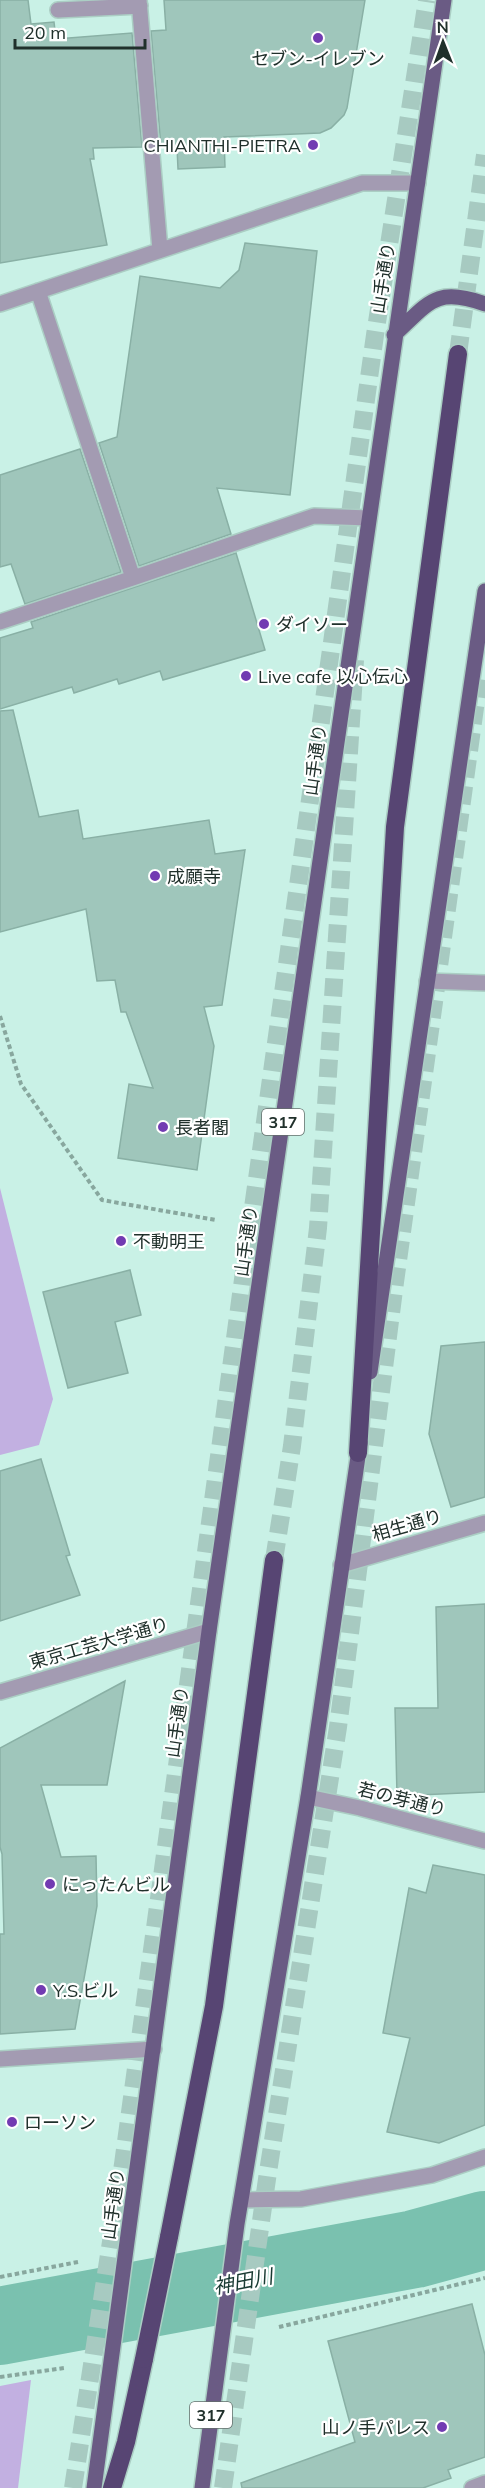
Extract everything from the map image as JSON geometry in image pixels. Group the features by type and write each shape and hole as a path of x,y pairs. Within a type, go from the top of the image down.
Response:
{"highway":[{"path":"358,1453 395,827 458,354"},
{"path":"112,2488 126,2442 144,2359 214,2007 274,1560"}],"main road":[{"name":"山手通り","path":"94,2488 209,1631 444,0"},
{"path":"394,335 435,298 460,296 485,304"},
{"name":"317","path":"202,2488 237,2224 308,1797 485,591"}],"street":[{"path":"58,10 139,3 160,250"},
{"path":"0,303 362,183 418,183"},
{"path":"38,291 133,578"},
{"path":"0,622 314,516 369,518"},
{"path":"427,981 485,982"},
{"name":"相生通り","path":"341,1565 485,1523"},
{"name":"東京工芸大学通り","path":"0,1692 209,1631"},
{"name":"若の芽通り","path":"308,1797 360,1808 485,1841"},
{"path":"0,2059 154,2049"},
{"path":"241,2200 301,2199 432,2175 485,2157"},
{"path":"472,2488 485,2483"}],"path":[{"path":"0,1016 21,1084 102,1200 216,1220"},
{"path":"0,2277 78,2262"},
{"path":"279,2327 485,2278"},
{"path":"0,2377 64,2368"}],"shaded area":[{"path":"0,1188 53,1399 39,1445 0,1455"},
{"path":"31,2380 18,2488 0,2488 0,2386"}],"building":[{"path":"0,0 28,0 31,24 54,22 56,39 132,33 142,147 93,148 94,159 90,159 107,245 0,263"},
{"path":"164,0 365,0 344,115 331,128 320,133 224,137 225,167 178,169 177,147 161,147 151,31 166,30"},
{"path":"245,243 317,251 290,495 217,488 231,534 139,566 99,443 117,437 140,276 220,288 239,270"},
{"path":"80,449 121,572 25,604 11,564 0,567 0,475"},
{"path":"236,553 265,650 163,680 160,671 119,684 117,679 74,693 72,687 0,709 0,638 33,628 31,622"},
{"name":"成願寺","path":"13,710 39,817 78,810 83,839 209,820 215,854 245,850 222,1005 204,1007 214,1046 197,1170 118,1158 129,1084 153,1088 126,1012 121,1012 115,980 97,981 86,909 0,932 0,711"},
{"path":"130,1270 141,1315 115,1322 128,1373 68,1388 43,1292"},
{"path":"485,1342 485,1497 451,1507 429,1434 441,1346"},
{"path":"41,1459 70,1555 66,1556 80,1595 0,1621 0,1471"},
{"path":"485,1604 485,1792 397,1796 395,1708 438,1708 436,1607"},
{"path":"125,1681 107,1785 41,1785 61,1857 96,1856 97,1906 75,2029 0,2034 0,1934 4,1934 0,1847 0,1748"},
{"path":"433,1865 485,1875 485,2125 439,2143 387,2132 410,2038 383,2033 409,1888 426,1893"},
{"path":"472,2304 485,2355 485,2457 448,2470 451,2478 423,2488 242,2488 241,2483 355,2442 328,2341"}],"waterway":[{"name":"神田川","path":"0,2326 415,2249 485,2230"}],"tunnel":[{"path":"73,2488 123,2164 244,1272 375,335 427,0"},
{"path":"458,354 485,155"},
{"path":"274,1560 292,1446 318,1228 355,660"},
{"path":"223,2488 268,2172 338,1727 395,1282 479,679"}],"place":[{"name":"セブン-イレブン","path":"318,38"},
{"name":"CHIANTHI-PIETRA","path":"313,145"},
{"name":"ダイソー","path":"264,624"},
{"name":"Live cafe 以心伝心","path":"246,676"},
{"name":"成願寺","path":"155,876"},
{"name":"長者閣","path":"163,1127"},
{"name":"不動明王","path":"121,1241"},
{"name":"にったんビル","path":"50,1884"},
{"name":"Y.S.ビル","path":"41,1990"},
{"name":"ローソン","path":"12,2122"},
{"name":"山ノ手パレス","path":"442,2427"}]}
